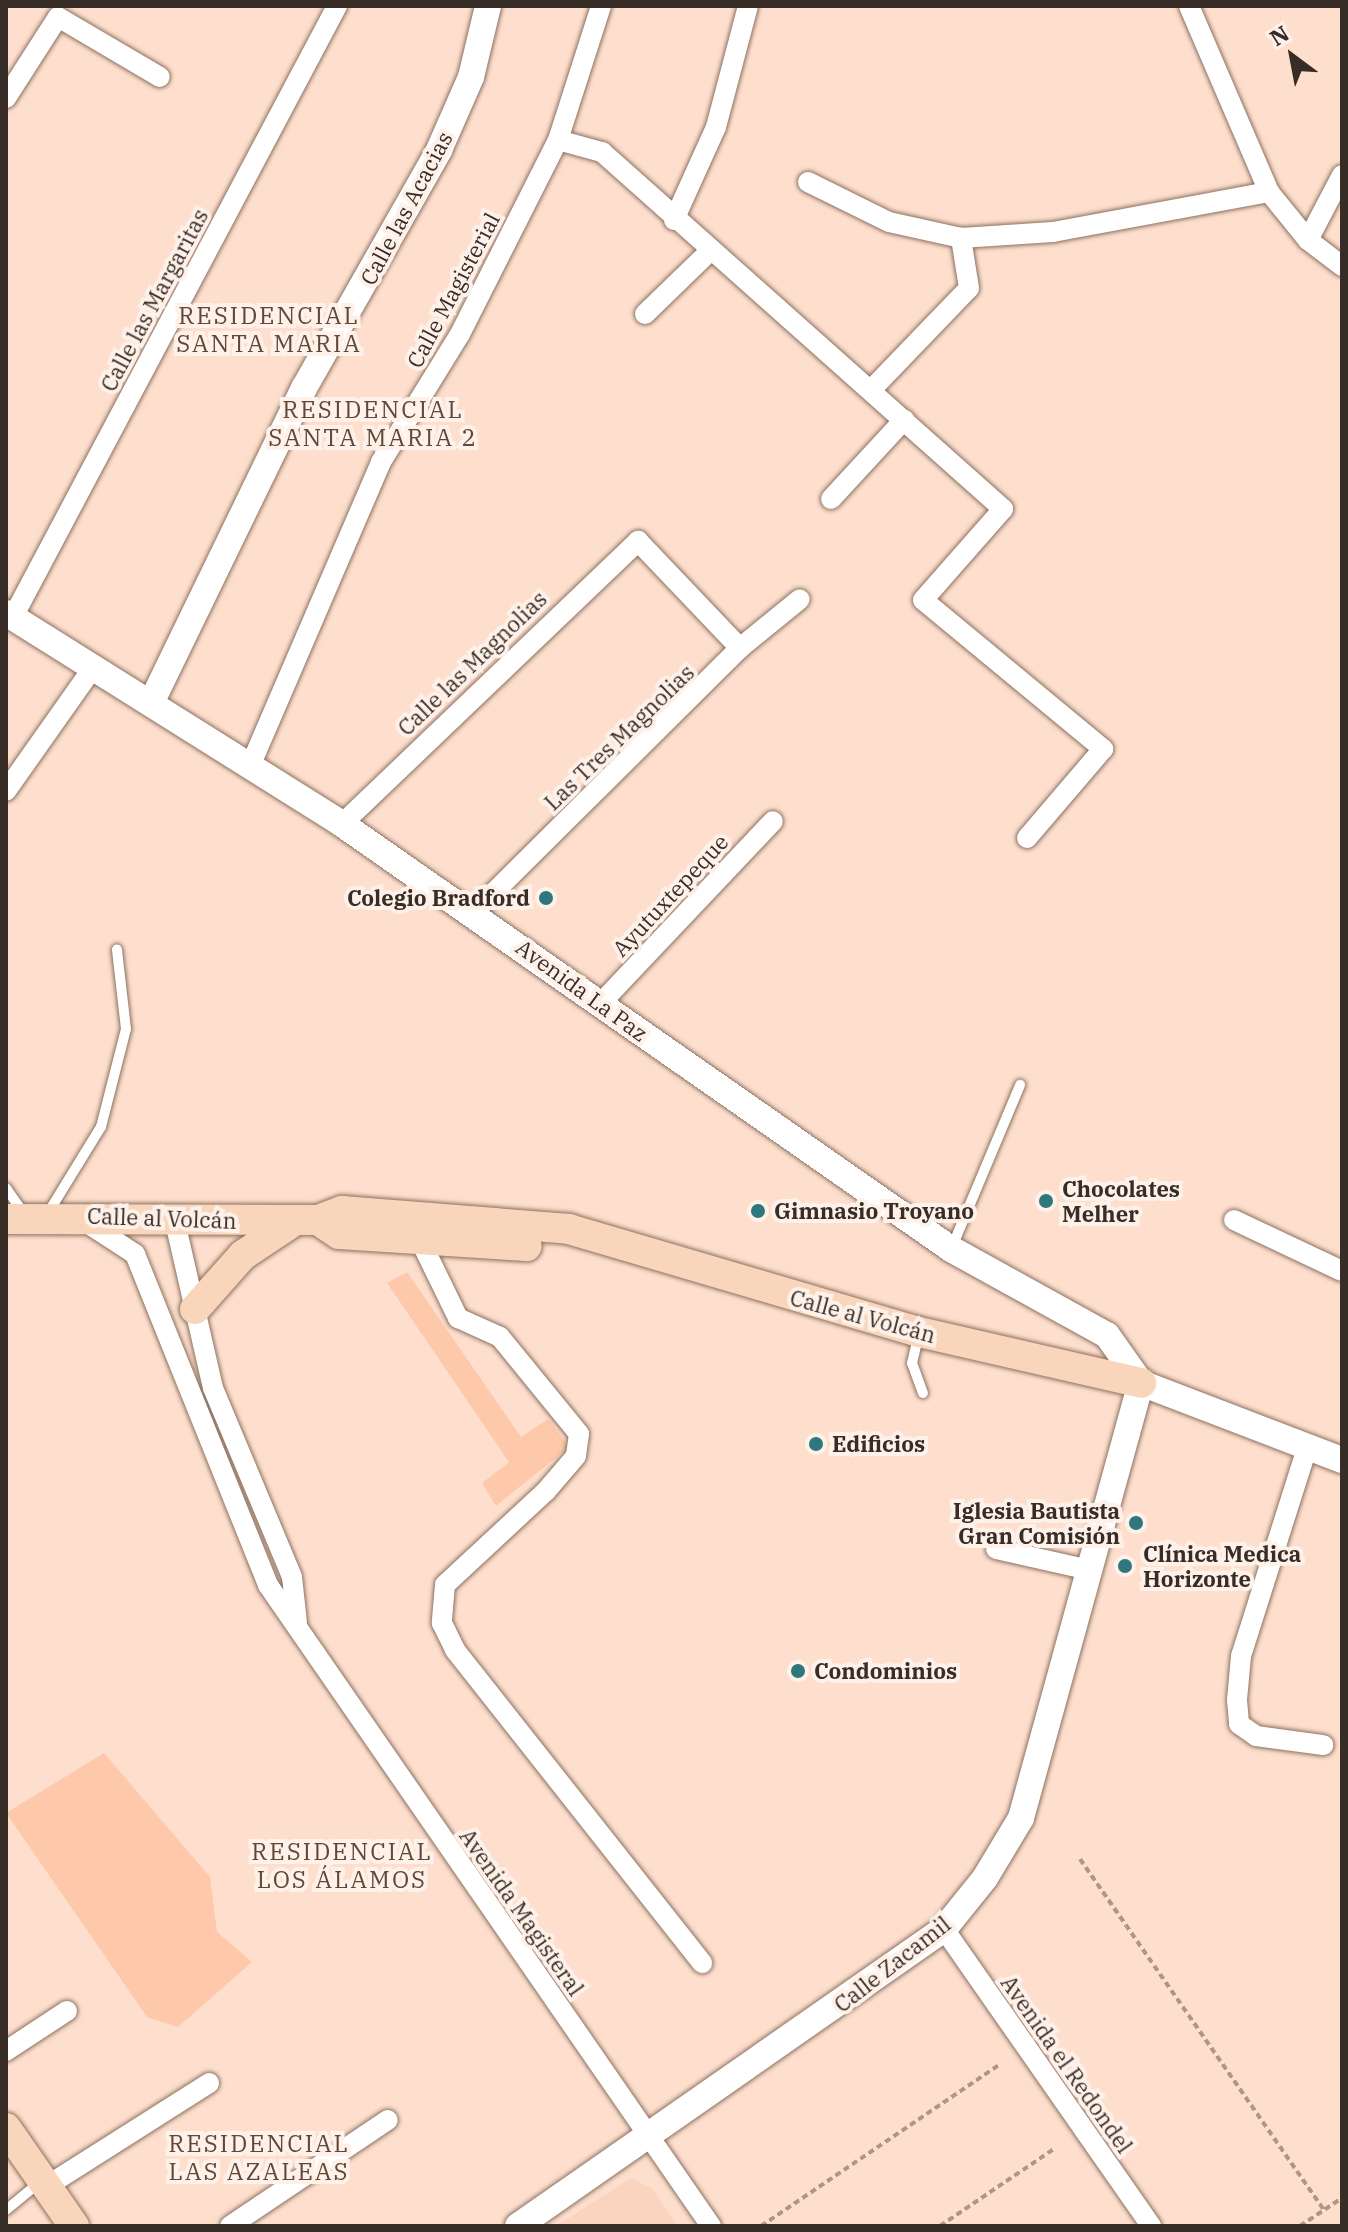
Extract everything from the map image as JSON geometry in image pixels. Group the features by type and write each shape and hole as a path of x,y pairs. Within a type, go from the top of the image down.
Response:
{"main road":[{"name":"Calle al Volcán","path":"36,1216 175,1222 306,1220 342,1211 569,1229 586,1239 919,1332 1141,1383"},
{"name":"Calle al Volcán","path":"306,1220 339,1234 420,1240 566,1247 586,1239"},
{"path":"181,1314 243,1255 306,1220"},
{"path":"6,2128 74,2226"}],"street":[{"name":"Calle las Margaritas","path":"10,615 337,6"},
{"name":"Calle las Acacias","path":"152,701 304,388 439,150 471,77 488,6"},
{"name":"Calle Magisterial","path":"251,764 381,462 460,334 558,140 601,6"},
{"path":"674,220 716,127 748,6"},
{"path":"1189,6 1269,192 1308,240 1342,266"},
{"path":"6,98 58,17 160,77"},
{"path":"558,140 602,152 674,220 1003,509 923,600 1103,749 1027,838"},
{"path":"1308,240 1342,175"},
{"path":"808,182 889,222 961,238 1053,232 1269,192"},
{"path":"871,390 969,288 961,238"},
{"path":"645,314 710,251"},
{"path":"831,499 904,420"},
{"name":"Calle las Magnolias","path":"342,824 638,541 740,648"},
{"name":"Las Tres Magnolias","path":"473,913 740,648 800,599"},
{"name":"Avenida La Paz","path":"10,615 92,669 152,701 342,824 951,1249 1107,1335 1141,1383"},
{"path":"6,791 92,669"},
{"name":"Ayutuxtepeque","path":"601,1003 773,821"},
{"name":"Avenida Magisteral","path":"36,1216 110,1233 135,1254 181,1314 292,1577 297,1622"},
{"path":"1234,1220 1342,1271"},
{"name":"Avenida Magisteral","path":"175,1222 181,1314 238,1524 297,1622 711,2226"},
{"path":"420,1240 458,1318 500,1337 579,1434 576,1456 546,1491 445,1585 442,1623 455,1650 702,1963"},
{"path":"1141,1383 1342,1460"},
{"name":"Calle Zacamil","path":"518,2226 650,2139 944,1929 1021,1818 1141,1383"},
{"path":"1307,1448 1241,1656 1237,1700 1239,1724 1256,1736 1323,1745"},
{"path":"996,1549 1089,1570"},
{"name":"Avenida el Redondel","path":"944,1929 1151,2226"},
{"path":"6,2051 67,2011"},
{"path":"45,2183 209,2083"},
{"path":"230,2226 388,2120"}],"lane":[{"path":"6,1188 36,1216 101,1127 126,1029 117,950"},
{"path":"951,1249 1020,1085"},
{"path":"919,1332 912,1363 923,1393"},
{"path":"7,2208 45,2183"}],"path":[{"path":"1080,1859 1324,2210"},
{"path":"761,2226 999,2065"},
{"path":"940,2226 1055,2148"},
{"path":"1300,2226 1342,2198"}],"shaded area":[{"path":"407,1272 521,1437 548,1419 569,1447 496,1506 482,1483 509,1462 387,1283"},
{"path":"104,1753 210,1877 217,1932 252,1962 178,2027 147,2017 6,1813"},
{"path":"631,2178 653,2189 677,2226 556,2226"}],"place":[{"name":"Colegio Bradford","path":"546,898"},
{"name":"Chocolates Melher","path":"1046,1201"},
{"name":"Gimnasio Troyano","path":"758,1211"},
{"name":"Edificios","path":"816,1444"},
{"name":"Iglesia Bautista Gran Comisión","path":"1136,1523"},
{"name":"Clínica Medica Horizonte","path":"1125,1566"},
{"name":"Condominios","path":"798,1671"}],"district":[{"name":"RESIDENCIAL SANTA MARIA","path":"269,330"},
{"name":"RESIDENCIAL SANTA MARIA 2","path":"373,424"},
{"name":"RESIDENCIAL LOS ÁLAMOS","path":"342,1866"},
{"name":"RESIDENCIAL LAS AZALEAS","path":"259,2158"}]}
